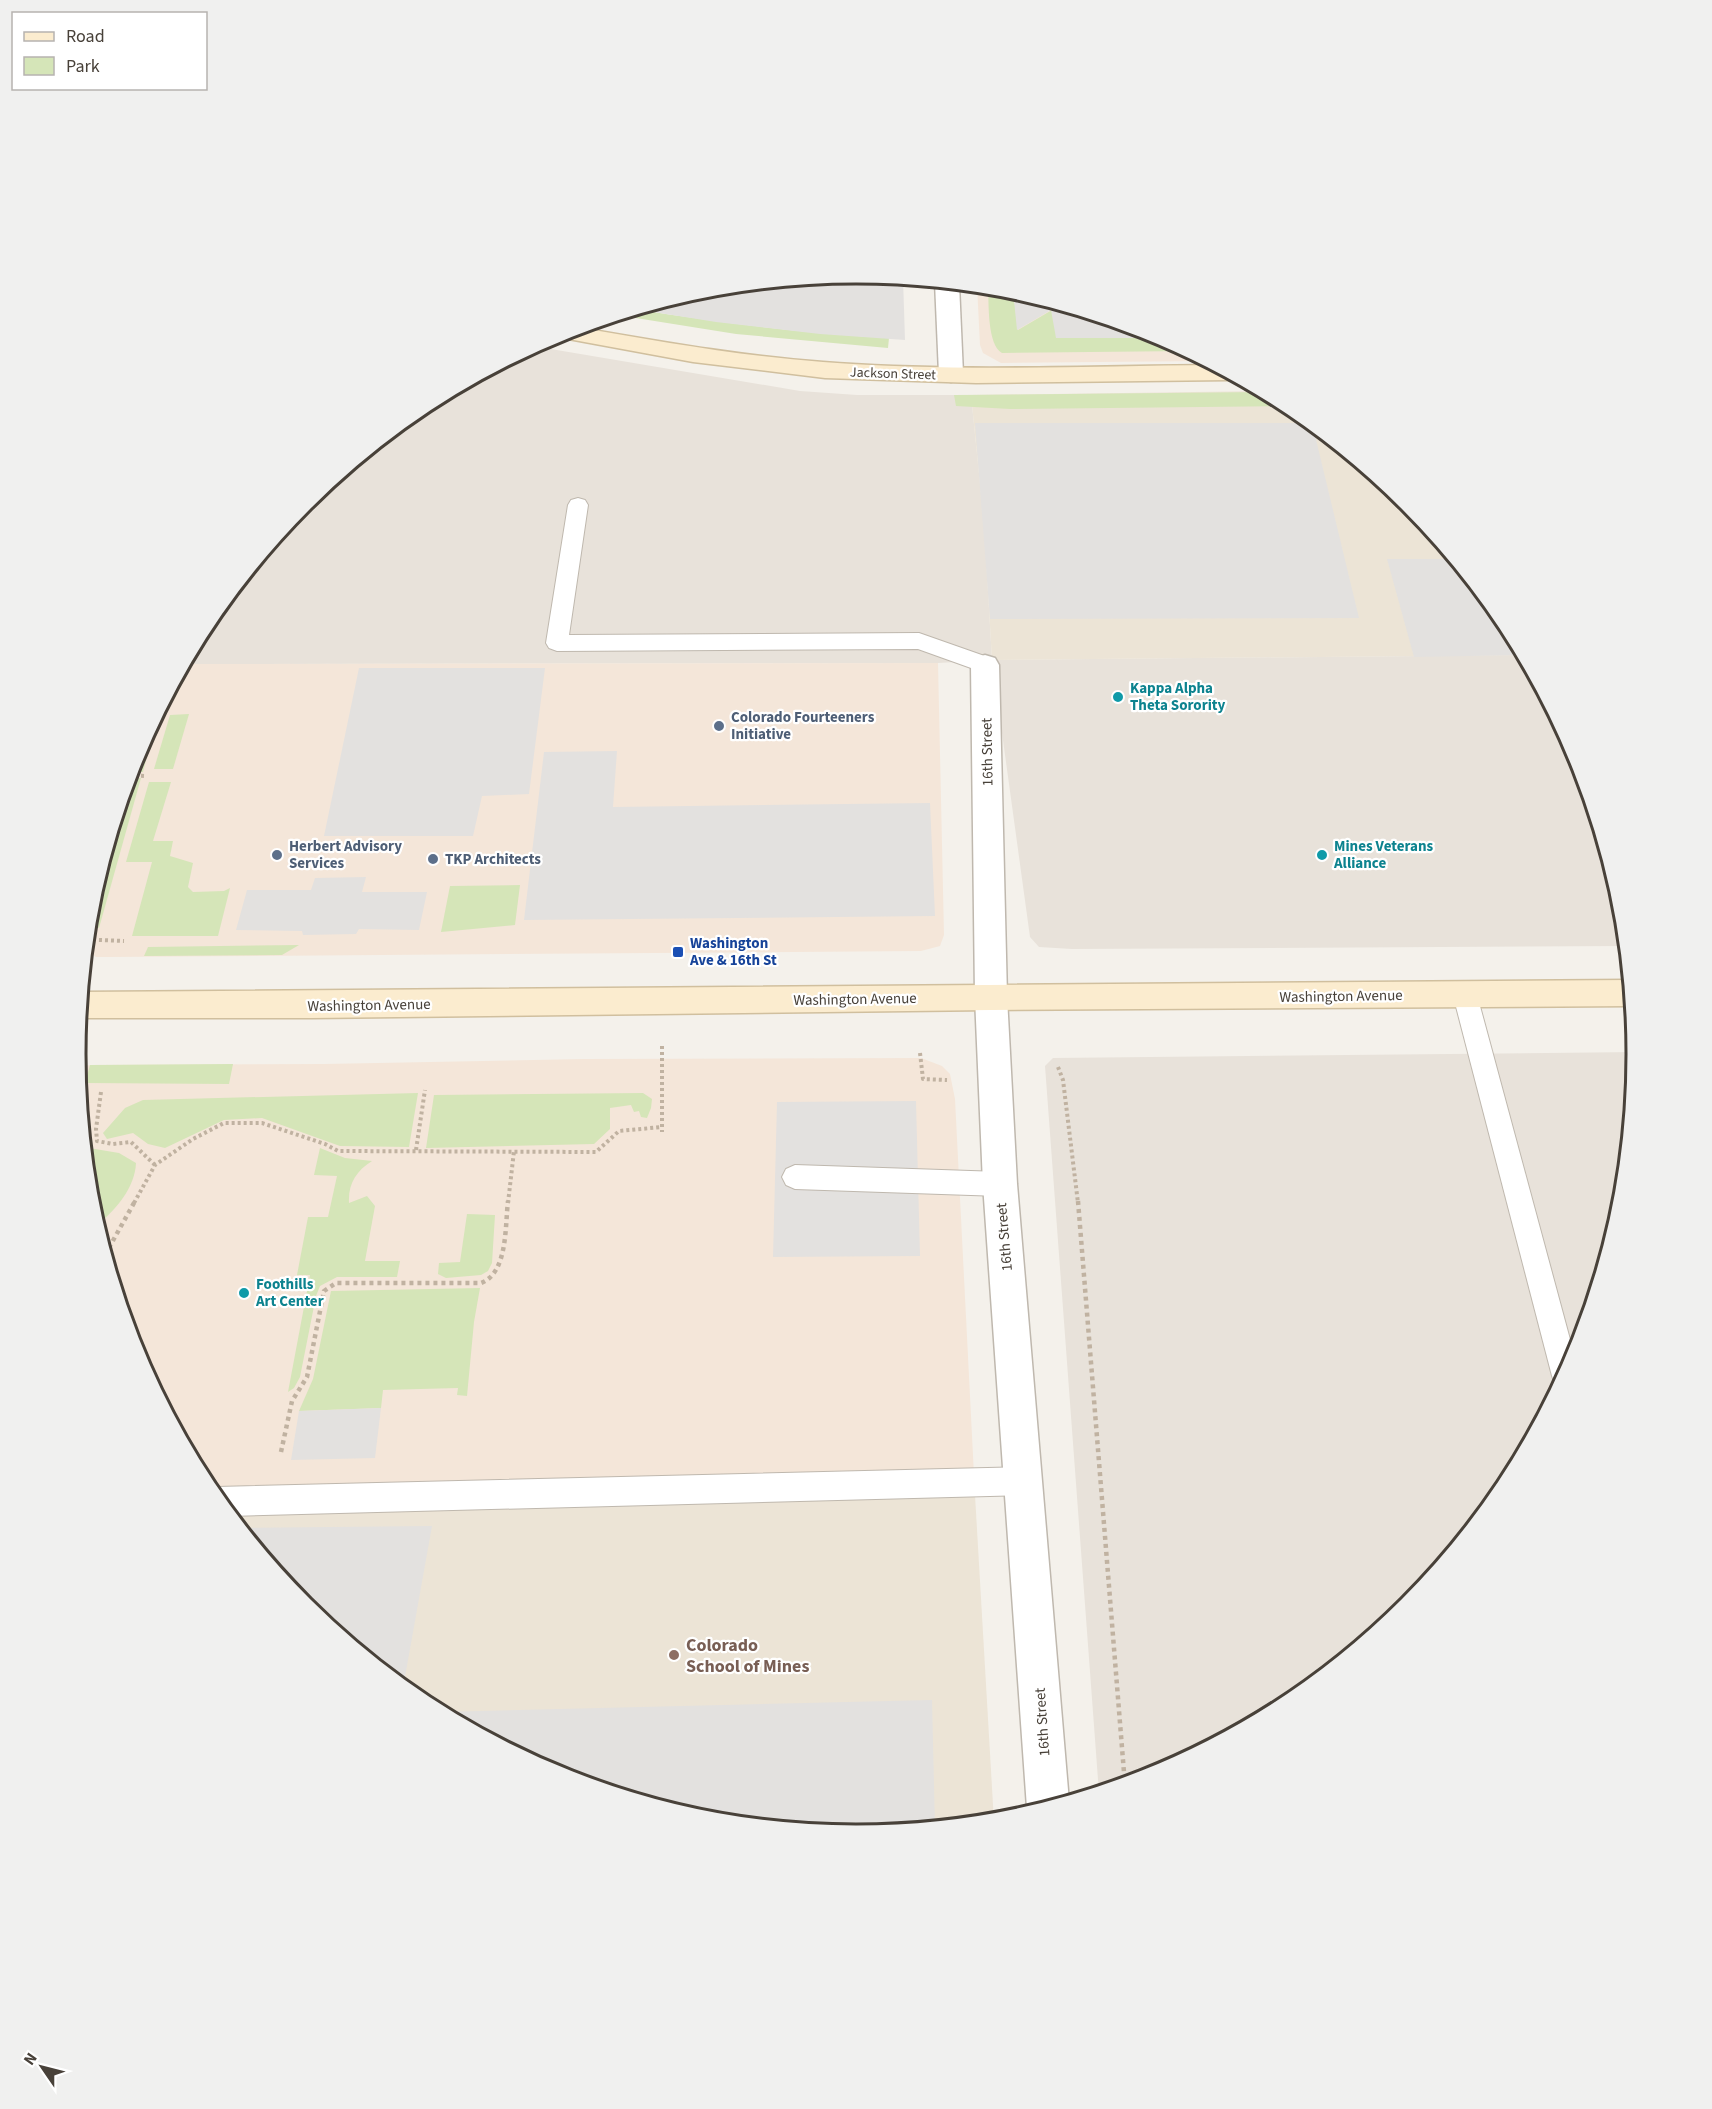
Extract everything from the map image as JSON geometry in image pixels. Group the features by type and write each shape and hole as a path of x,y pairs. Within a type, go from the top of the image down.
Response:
{"street":[{"path":"947,290 951,374"},
{"name":"Jackson Street","path":"581,335 757,363 908,375 1214,372"},
{"name":"16th Street","path":"985,665 992,997 1000,1184 1047,1801"},
{"name":"Washington Avenue","path":"87,1005 336,1005 992,997 1624,993"}],"lane":[{"path":"579,505 557,643 919,641 985,665"},
{"path":"1465,994 1562,1362"},
{"path":"795,1177 1000,1184"},
{"path":"229,1502 1024,1481"}],"path":[{"path":"138,776 146,776"},
{"path":"99,940 124,941"},
{"path":"920,1053 923,1079 956,1080"},
{"path":"110,1246 155,1165 193,1139 224,1123 262,1123 325,1144 338,1151 596,1152 619,1131 662,1130 663,1056"},
{"path":"1058,1067 1063,1080 1082,1236 1124,1776"},
{"path":"416,1150 425,1090"},
{"path":"101,1092 96,1141 113,1144 130,1142 155,1165"},
{"path":"272,1500 292,1401 307,1377 324,1291 336,1283 481,1283 489,1280 500,1263 514,1151"}],"shaded area":[{"path":"856,284 903,286 905,340 820,334 652,312 755,291"},
{"path":"977,294 1055,310 1104,325 1193,361 1001,363 983,353 980,345"},
{"path":"1014,301 1055,310 1138,338 1056,338 1051,310 1017,330"},
{"path":"548,349 800,391 857,395 971,395 984,523 992,660 938,663 192,664 215,626 277,546 348,475 428,414 515,363"},
{"path":"1248,391 1325,443 1401,510 1467,585 1515,655 992,660 984,523 971,395"},
{"path":"975,423 1297,423 1315,436 1359,618 990,619"},
{"path":"1387,559 1446,559 1497,626 1515,655 1414,657"},
{"path":"1515,655 1547,714 1586,807 1612,904 1619,946 1072,949 1039,947 1030,937 992,660"},
{"path":"938,663 944,935 940,946 921,951 96,957 92,954 100,904 126,807 165,714 192,664"},
{"path":"359,668 545,668 529,794 482,796 473,836 324,836"},
{"path":"617,751 613,807 930,803 935,916 524,920 544,752"},
{"path":"366,877 362,892 427,892 419,930 359,929 356,934 303,935 302,931 236,930 247,890 311,890 315,878"},
{"path":"1626,1052 1625,1105 1620,1155 1612,1205 1586,1302 1547,1395 1497,1483 1435,1563 1364,1634 1325,1666 1241,1722 1197,1746 1098,1786 1045,1066 1053,1058"},
{"path":"921,1058 942,1066 950,1074 955,1099 975,1495 235,1511 215,1483 165,1395 126,1302 100,1205 87,1105 86,1066 584,1059"},
{"path":"916,1101 920,1256 773,1257 777,1102"},
{"path":"381,1408 375,1458 291,1460 299,1411"},
{"name":"Colorado School of Mines","path":"975,1495 993,1812 906,1823 856,1825 755,1818 657,1799 561,1766 515,1746 471,1722 387,1666 311,1599 277,1563 235,1511"},
{"path":"432,1526 405,1679 348,1634 311,1599 248,1528"},
{"path":"932,1700 935,1820 856,1825 806,1823 755,1818 657,1799 561,1766 515,1746 454,1712"}],"green space":[{"path":"988,296 1006,299 1014,301 1018,330 1052,310 1054,319 1119,331 1170,351 1002,353 997,349 991,333"},
{"path":"652,312 762,327 889,338 888,348 736,334 633,317"},
{"path":"1249,392 1272,406 1010,409 956,406 954,395"},
{"path":"189,714 173,769 154,769 170,715"},
{"path":"149,749 143,772 139,772"},
{"path":"137,778 141,778 99,928 96,927 100,904 112,855 126,807"},
{"path":"149,782 171,782 153,841 173,841 170,856 193,863 188,887 193,892 224,891 230,888 218,936 132,936 152,862 126,862"},
{"path":"520,885 515,925 441,932 450,886"},
{"path":"299,945 282,955 144,956 148,947"},
{"path":"233,1064 229,1084 87,1083 90,1065"},
{"path":"418,1093 409,1147 340,1146 262,1118 224,1120 165,1148 148,1144 133,1133 107,1139 103,1133 125,1108 143,1100"},
{"path":"643,1093 652,1099 647,1118 641,1117 639,1111 634,1112 631,1105 610,1108 610,1129 594,1144 426,1148 434,1095"},
{"path":"91,1148 119,1153 136,1163 128,1190 103,1219"},
{"path":"320,1148 345,1158 372,1161 354,1179 349,1196 349,1203 367,1196 375,1206 365,1261 400,1261 397,1277 337,1277 320,1286 300,1377 294,1388 288,1392 310,1275 297,1275 308,1217 328,1217 337,1176 314,1175"},
{"path":"467,1214 495,1215 492,1263 488,1271 481,1275 446,1278 438,1274 439,1263 460,1262"},
{"path":"480,1288 474,1322 467,1396 457,1395 458,1388 383,1390 381,1408 299,1411 313,1379 331,1291"}],"place":[{"name":"Kappa Alpha Theta Sorority","path":"1118,697"},
{"name":"Colorado Fourteeners Initiative","path":"719,726"},
{"name":"Herbert Advisory Services","path":"277,855"},
{"name":"Mines Veterans Alliance","path":"1322,855"},
{"name":"TKP Architects","path":"433,859"},
{"name":"Washington Ave & 16th St","path":"678,952"},
{"name":"Foothills Art Center","path":"244,1293"},
{"name":"Colorado School of Mines","path":"674,1655"}]}
